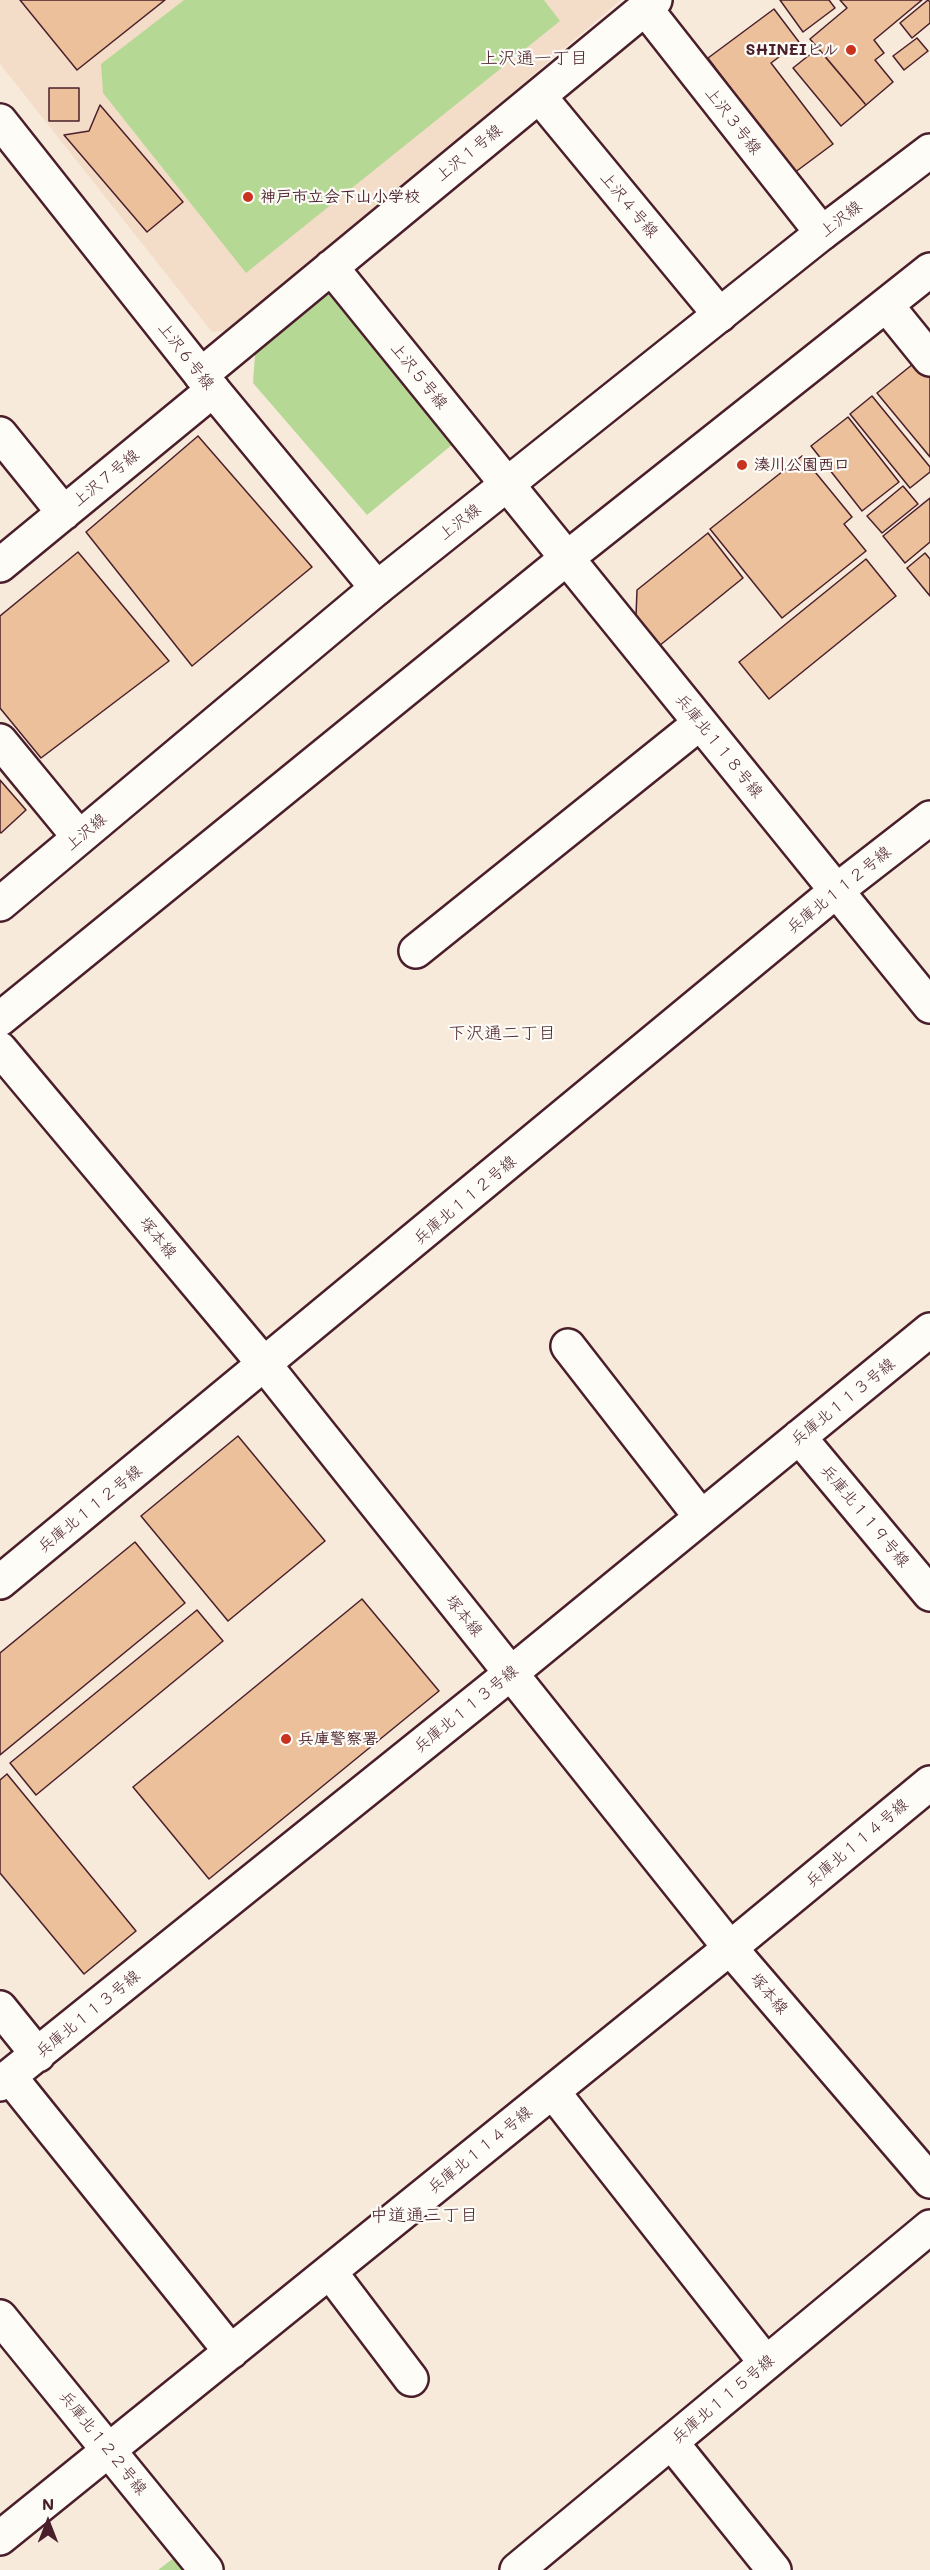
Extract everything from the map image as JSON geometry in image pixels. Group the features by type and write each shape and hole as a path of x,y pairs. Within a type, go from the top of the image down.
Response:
{"street":[{"name":"上沢１号線","path":"207,382 331,267 650,4"},
{"name":"上沢３号線","path":"650,4 822,233"},
{"name":"上沢４号線","path":"539,96 720,315"},
{"name":"上沢６号線","path":"0,122 207,382 377,588"},
{"name":"上沢線","path":"0,904 377,588 822,233 930,151"},
{"name":"上沢５号線","path":"331,267 507,485"},
{"path":"0,1019 567,558 930,270"},
{"path":"887,306 930,359"},
{"name":"上沢７号線","path":"0,565 64,513 207,382"},
{"path":"0,434 64,513"},
{"name":"兵庫北１１８号線","path":"507,485 930,1006"},
{"path":"416,951 700,723"},
{"path":"0,741 79,837"},
{"name":"兵庫北１１２号線","path":"0,1582 837,891 930,818"},
{"name":"塚本線","path":"0,1049 265,1365 730,1948 930,2181"},
{"name":"兵庫北１１３号線","path":"5,2081 510,1674 930,1330"},
{"path":"568,1346 701,1518"},
{"name":"兵庫北１１９号線","path":"799,1437 930,1594"},
{"name":"兵庫北１１４号線","path":"0,2538 553,2092 930,1783"},
{"path":"0,2008 38,2055"},
{"path":"5,2081 231,2352"},
{"path":"553,2092 766,2363"},
{"name":"兵庫北１１５号線","path":"517,2570 930,2227"},
{"path":"330,2272 411,2379"},
{"name":"兵庫北１２２号線","path":"0,2316 206,2570"},
{"path":"671,2442 774,2570"}],"shaded area":[{"name":"神戸市立会下山小学校","path":"0,0 621,0 234,330 212,332 0,64"}],"green space":[{"name":"神戸市立会下山小学校","path":"184,0 544,0 560,21 246,273 103,93 101,64"},
{"path":"317,289 333,292 453,444 367,515 253,383 256,341"},
{"path":"175,2557 184,2570 158,2570"}],"building":[{"path":"20,0 165,0 77,70"},
{"path":"780,0 829,0 835,8 803,32"},
{"name":"SHINEIビル","path":"840,0 922,0 874,40 884,53 875,60 893,82 866,105 810,39 847,8"},
{"path":"928,0 930,2 930,23 912,38 900,23"},
{"path":"774,9 799,42 771,63 833,144 794,173 708,58"},
{"path":"917,38 928,51 904,70 893,56"},
{"path":"818,48 866,105 841,126 793,68"},
{"path":"49,88 79,88 79,121 49,121"},
{"path":"100,105 183,202 147,232 64,135 89,131"},
{"path":"918,360 930,375 930,457 877,393"},
{"path":"872,396 930,467 930,472 910,488 850,414"},
{"path":"848,417 899,482 862,511 811,446"},
{"path":"198,436 312,567 192,666 86,532"},
{"path":"802,456 852,517 844,524 866,551 782,618 710,529"},
{"path":"903,486 918,504 882,533 867,516"},
{"path":"930,498 930,542 905,563 883,536"},
{"path":"708,533 743,578 659,646 636,616 637,590"},
{"path":"78,552 169,661 41,758 0,708 0,616"},
{"path":"925,553 930,559 930,596 907,568"},
{"path":"866,559 896,596 769,699 739,662"},
{"path":"0,780 26,810 1,833 0,832"},
{"path":"238,1436 325,1541 228,1621 141,1516"},
{"path":"135,1542 185,1603 0,1755 0,1653"},
{"name":"兵庫警察署","path":"362,1599 439,1691 209,1879 133,1787"},
{"path":"197,1610 223,1641 36,1795 10,1763"},
{"path":"7,1774 136,1931 84,1974 0,1873 0,1780"}],"place":[{"name":"SHINEIビル","path":"851,50"},
{"name":"神戸市立会下山小学校","path":"248,197"},
{"name":"湊川公園西口","path":"742,465"},
{"name":"兵庫警察署","path":"286,1739"}],"district":[{"name":"上沢通一丁目","path":"534,58"},
{"name":"下沢通二丁目","path":"502,1033"},
{"name":"中道通三丁目","path":"424,2215"}]}
